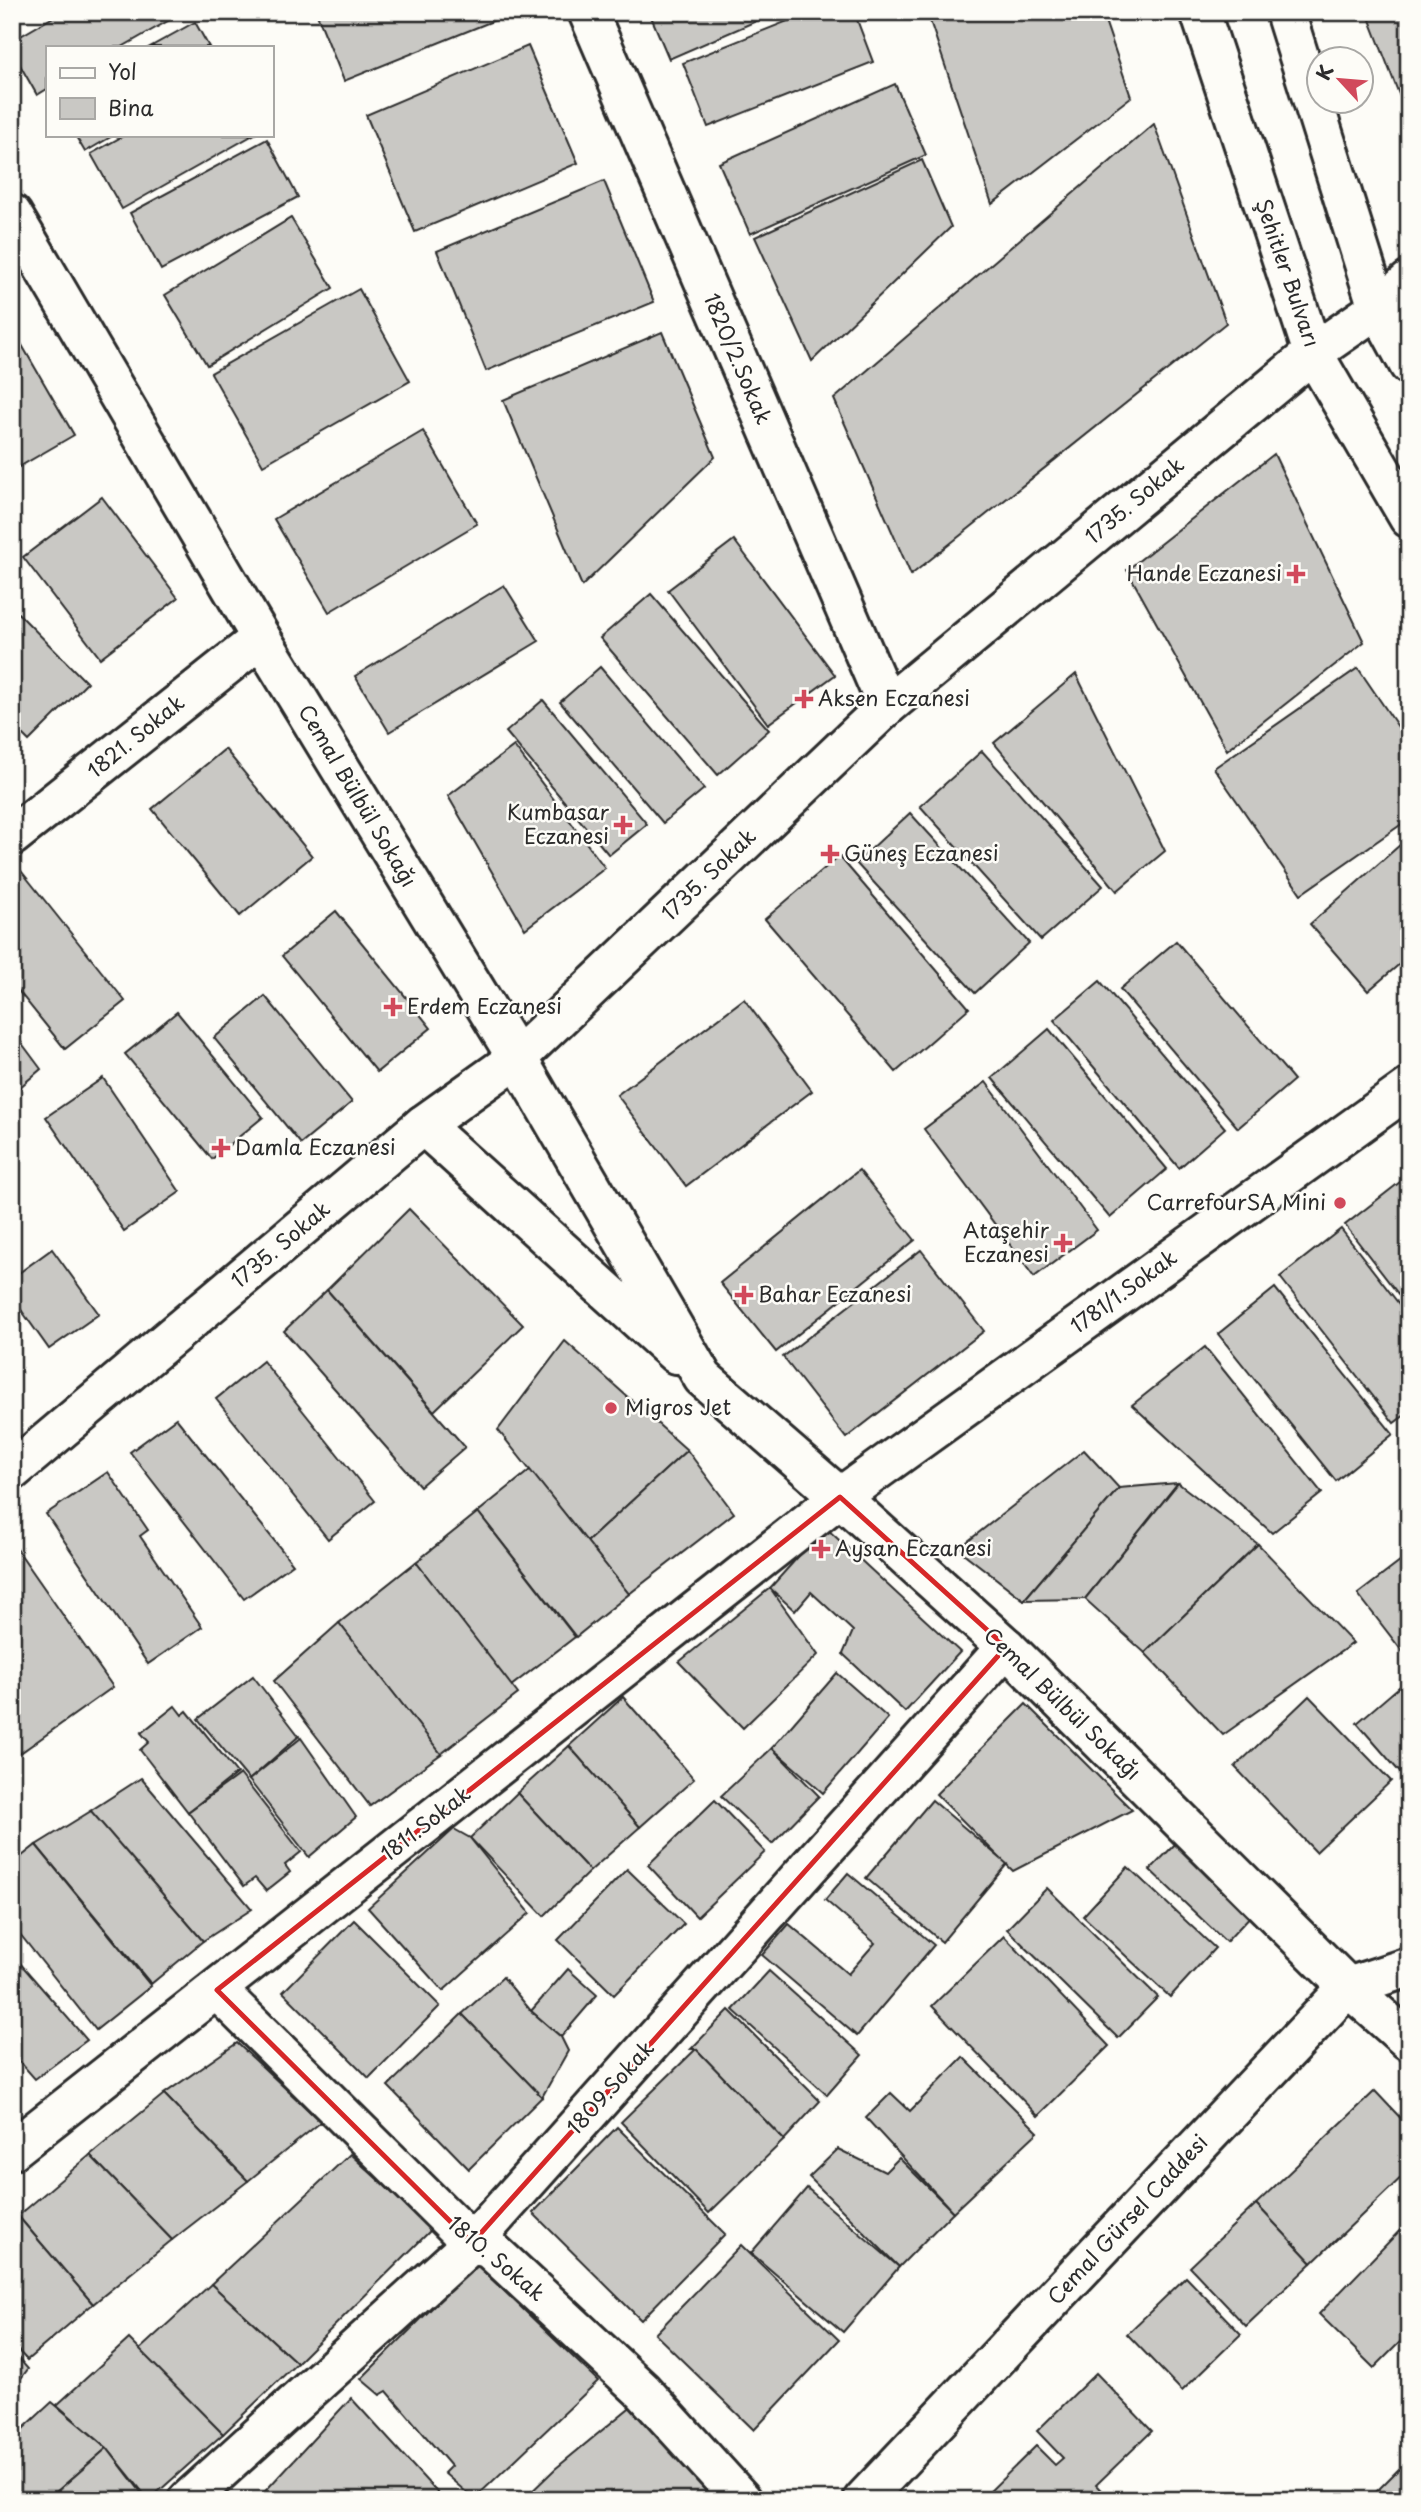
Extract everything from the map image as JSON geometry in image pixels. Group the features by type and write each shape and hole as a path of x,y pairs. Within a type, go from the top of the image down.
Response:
{"street":[{"name":"1820/2.Sokak","path":"588,12 887,706"},
{"name":"Şehitler Bulvarı","path":"1200,12 1313,353 1409,518"},
{"path":"1285,12 1378,308 1409,365"},
{"name":"Cemal Bülbül Sokağı","path":"12,214 261,638 517,1058 703,1378"},
{"name":"1735. Sokak","path":"12,1471 423,1125 517,1058 887,706 1313,353 1378,308 1409,281"},
{"name":"1821. Sokak","path":"12,836 261,638"},
{"name":"1781/1.Sokak","path":"840,1497 1409,1088"},
{"name":"Cemal Bülbül Sokağı","path":"423,1125 1006,1647 1348,1987 1409,2041"},
{"name":"1811.Sokak","path":"12,2150 840,1497"},
{"name":"1809.Sokak","path":"188,2500 472,2243 1006,1647"},
{"name":"Cemal Gürsel Caddesi","path":"863,2500 1348,1987 1409,1967"},
{"name":"1810. Sokak","path":"217,1990 472,2243 490,2249 643,2391 742,2500"}],"highlighted area":[{"path":"840,1497 1006,1647 472,2243 217,1990"}],"building":[{"path":"62,12 182,12 124,46 46,46 46,90 37,95 12,51 12,41"},
{"path":"316,12 510,12 510,14 344,81"},
{"path":"649,12 777,12 669,59"},
{"path":"810,12 854,12 873,62 708,127 683,63"},
{"path":"927,12 1102,12 1131,97 992,204"},
{"path":"1367,12 1409,12 1409,120"},
{"path":"195,22 208,46 152,46"},
{"path":"528,46 578,163 415,232 366,115"},
{"path":"895,84 926,155 750,234 719,163"},
{"path":"1154,124 1226,323 911,575 834,399"},
{"path":"76,136 112,136 85,152"},
{"path":"123,136 251,136 122,209 91,154"},
{"path":"267,139 298,197 161,270 130,213"},
{"path":"922,160 951,227 812,361 755,237"},
{"path":"604,181 654,302 486,371 437,251"},
{"path":"291,218 333,288 207,365 165,295"},
{"path":"359,289 410,381 263,465 211,373"},
{"path":"662,332 715,457 582,586 503,400"},
{"path":"19,340 74,435 12,471 12,343"},
{"path":"423,431 477,524 329,612 274,519"},
{"path":"1274,454 1364,642 1227,750 1127,570"},
{"path":"102,497 178,598 100,658 23,557"},
{"path":"734,540 835,675 768,724 668,590"},
{"path":"504,585 539,641 389,732 355,676"},
{"path":"651,594 769,730 718,775 600,638"},
{"path":"12,607 87,683 29,741 12,724"},
{"path":"600,667 704,789 663,823 560,702"},
{"path":"1358,668 1409,743 1409,819 1301,894 1214,768"},
{"path":"1076,674 1165,851 1117,891 994,743"},
{"path":"543,700 647,824 609,855 506,732"},
{"path":"514,746 605,868 525,929 448,796"},
{"path":"225,749 312,856 240,916 152,809"},
{"path":"982,751 1103,886 1041,940 920,806"},
{"path":"910,813 1029,943 975,993 856,863"},
{"path":"1409,837 1409,956 1368,991 1310,924"},
{"path":"839,856 969,1008 896,1072 765,919"},
{"path":"18,867 125,1001 65,1049 12,983 12,871"},
{"path":"336,911 431,1028 377,1072 282,956"},
{"path":"1176,941 1294,1080 1238,1128 1120,989"},
{"path":"1100,981 1225,1128 1179,1168 1054,1020"},
{"path":"265,996 352,1102 301,1144 214,1038"},
{"path":"744,999 812,1091 686,1186 617,1095"},
{"path":"177,1012 263,1117 212,1159 125,1054"},
{"path":"1049,1029 1167,1169 1110,1218 992,1078"},
{"path":"12,1030 41,1069 12,1094"},
{"path":"103,1078 180,1192 124,1231 46,1117"},
{"path":"986,1082 1097,1230 1034,1277 924,1129"},
{"path":"859,1170 915,1240 776,1352 720,1283"},
{"path":"1409,1175 1409,1308 1345,1225"},
{"path":"409,1209 523,1325 434,1411 327,1290"},
{"path":"1341,1229 1409,1317 1409,1412 1394,1423 1280,1277"},
{"path":"52,1249 99,1314 49,1349 12,1297 12,1278"},
{"path":"921,1250 984,1331 846,1438 783,1357"},
{"path":"1275,1288 1393,1434 1336,1481 1218,1334"},
{"path":"327,1290 465,1447 420,1486 284,1331"},
{"path":"565,1341 687,1450 587,1542 498,1430"},
{"path":"1205,1347 1322,1493 1272,1533 1132,1405"},
{"path":"263,1361 375,1501 328,1539 216,1399"},
{"path":"176,1418 293,1564 244,1599 130,1452"},
{"path":"687,1450 734,1513 629,1594 587,1542"},
{"path":"1084,1450 1119,1488 1024,1600 958,1549"},
{"path":"530,1470 629,1594 576,1637 478,1512"},
{"path":"108,1472 148,1530 140,1536 202,1627 148,1664 46,1514"},
{"path":"1178,1483 1085,1599 1024,1600 1119,1488"},
{"path":"1178,1483 1258,1544 1145,1653 1085,1599"},
{"path":"478,1512 575,1637 511,1686 416,1562"},
{"path":"825,1527 960,1652 905,1712 843,1654 853,1631 811,1592 795,1611 770,1588"},
{"path":"12,1542 113,1687 12,1759"},
{"path":"1258,1544 1353,1643 1223,1735 1145,1653"},
{"path":"1409,1555 1409,1660 1358,1594"},
{"path":"416,1562 518,1694 441,1754 339,1623"},
{"path":"770,1588 818,1655 743,1728 679,1662"},
{"path":"339,1623 441,1754 370,1806 274,1681"},
{"path":"837,1673 888,1718 823,1793 772,1748"},
{"path":"253,1676 299,1736 249,1780 198,1719"},
{"path":"1406,1681 1409,1684 1409,1773 1404,1777 1357,1723"},
{"path":"1309,1696 1391,1781 1316,1852 1235,1767"},
{"path":"623,1697 694,1779 640,1827 569,1746"},
{"path":"1026,1704 1132,1810 1013,1871 936,1794"},
{"path":"175,1706 182,1715 187,1711 237,1773 188,1812 140,1750 149,1742 141,1733"},
{"path":"301,1738 356,1817 309,1857 249,1780"},
{"path":"569,1746 640,1827 590,1871 517,1793"},
{"path":"772,1748 819,1796 772,1844 721,1796"},
{"path":"240,1774 301,1852 285,1865 290,1872 266,1891 255,1878 244,1886 188,1812"},
{"path":"141,1778 252,1909 203,1941 90,1811"},
{"path":"517,1793 590,1871 544,1916 470,1838"},
{"path":"715,1800 765,1852 697,1917 648,1865"},
{"path":"932,1800 1007,1864 942,1942 866,1878"},
{"path":"91,1811 203,1941 151,1984 36,1845"},
{"path":"454,1829 470,1838 530,1913 443,1991 368,1908"},
{"path":"1180,1839 1255,1911 1226,1942 1150,1870"},
{"path":"36,1845 151,1986 96,2030 12,1924 12,1864"},
{"path":"1128,1867 1215,1948 1170,1997 1083,1916"},
{"path":"627,1869 684,1924 614,1995 558,1940"},
{"path":"848,1873 934,1945 857,2036 762,1955 789,1924 848,1974 875,1943 825,1900"},
{"path":"1047,1888 1158,1997 1118,2038 1007,1929"},
{"path":"354,1920 440,2006 369,2078 283,1992"},
{"path":"1004,1936 1109,2046 1038,2116 932,2006"},
{"path":"12,1954 87,2040 35,2079 12,2053"},
{"path":"568,1969 597,1995 561,2037 531,2011"},
{"path":"769,1971 862,2055 827,2095 733,2010"},
{"path":"503,1977 531,2011 561,2037 568,2051 542,2097 462,2014"},
{"path":"729,2010 820,2101 784,2140 696,2049 691,2049"},
{"path":"462,2014 542,2097 469,2169 388,2086"},
{"path":"237,2043 321,2122 248,2181 164,2094"},
{"path":"696,2049 784,2140 709,2213 621,2122"},
{"path":"963,2057 1038,2132 953,2212 866,2118 891,2093 910,2111"},
{"path":"1375,2091 1409,2127 1409,2170 1312,2263 1256,2204"},
{"path":"164,2094 248,2181 172,2240 90,2155"},
{"path":"617,2127 725,2234 641,2320 533,2213"},
{"path":"838,2149 885,2172 899,2158 953,2212 899,2267 809,2177"},
{"path":"350,2154 432,2229 297,2363 211,2284"},
{"path":"90,2155 172,2240 93,2304 18,2216"},
{"path":"807,2188 899,2267 843,2332 751,2253"},
{"path":"1256,2204 1312,2263 1246,2326 1190,2267"},
{"path":"18,2216 93,2304 27,2360 12,2344 12,2221"},
{"path":"1409,2221 1409,2333 1374,2368 1319,2314"},
{"path":"741,2245 839,2340 754,2430 655,2334"},
{"path":"476,2264 598,2381 474,2499 444,2473 451,2466 387,2391 380,2395 361,2379"},
{"path":"1186,2277 1241,2334 1182,2391 1127,2334"},
{"path":"211,2284 297,2363 223,2434 139,2350"},
{"path":"129,2339 223,2434 149,2500 107,2448 57,2405"},
{"path":"12,2351 28,2369 12,2390"},
{"path":"1096,2373 1152,2431 1096,2485 1110,2500 981,2500 1036,2446 1055,2465 1063,2458 1037,2431"},
{"path":"351,2398 444,2500 257,2500"},
{"path":"52,2402 107,2448 47,2500 21,2500 12,2489 12,2439"},
{"path":"634,2404 713,2494 707,2500 523,2500 555,2469"},
{"path":"107,2448 147,2500 47,2500"},
{"path":"1399,2469 1409,2478 1409,2500 1368,2500"}],"place":[{"name":"Hande Eczanesi","path":"1296,574"},
{"name":"Aksen Eczanesi","path":"804,699"},
{"name":"Kumbasar Eczanesi","path":"623,825"},
{"name":"Güneş Eczanesi","path":"830,854"},
{"name":"Erdem Eczanesi","path":"393,1007"},
{"name":"Damla Eczanesi","path":"221,1148"},
{"name":"CarrefourSA Mini","path":"1340,1203"},
{"name":"Ataşehir Eczanesi","path":"1063,1243"},
{"name":"Bahar Eczanesi","path":"744,1295"},
{"name":"Migros Jet","path":"611,1408"},
{"name":"Aysan Eczanesi","path":"821,1549"}]}
